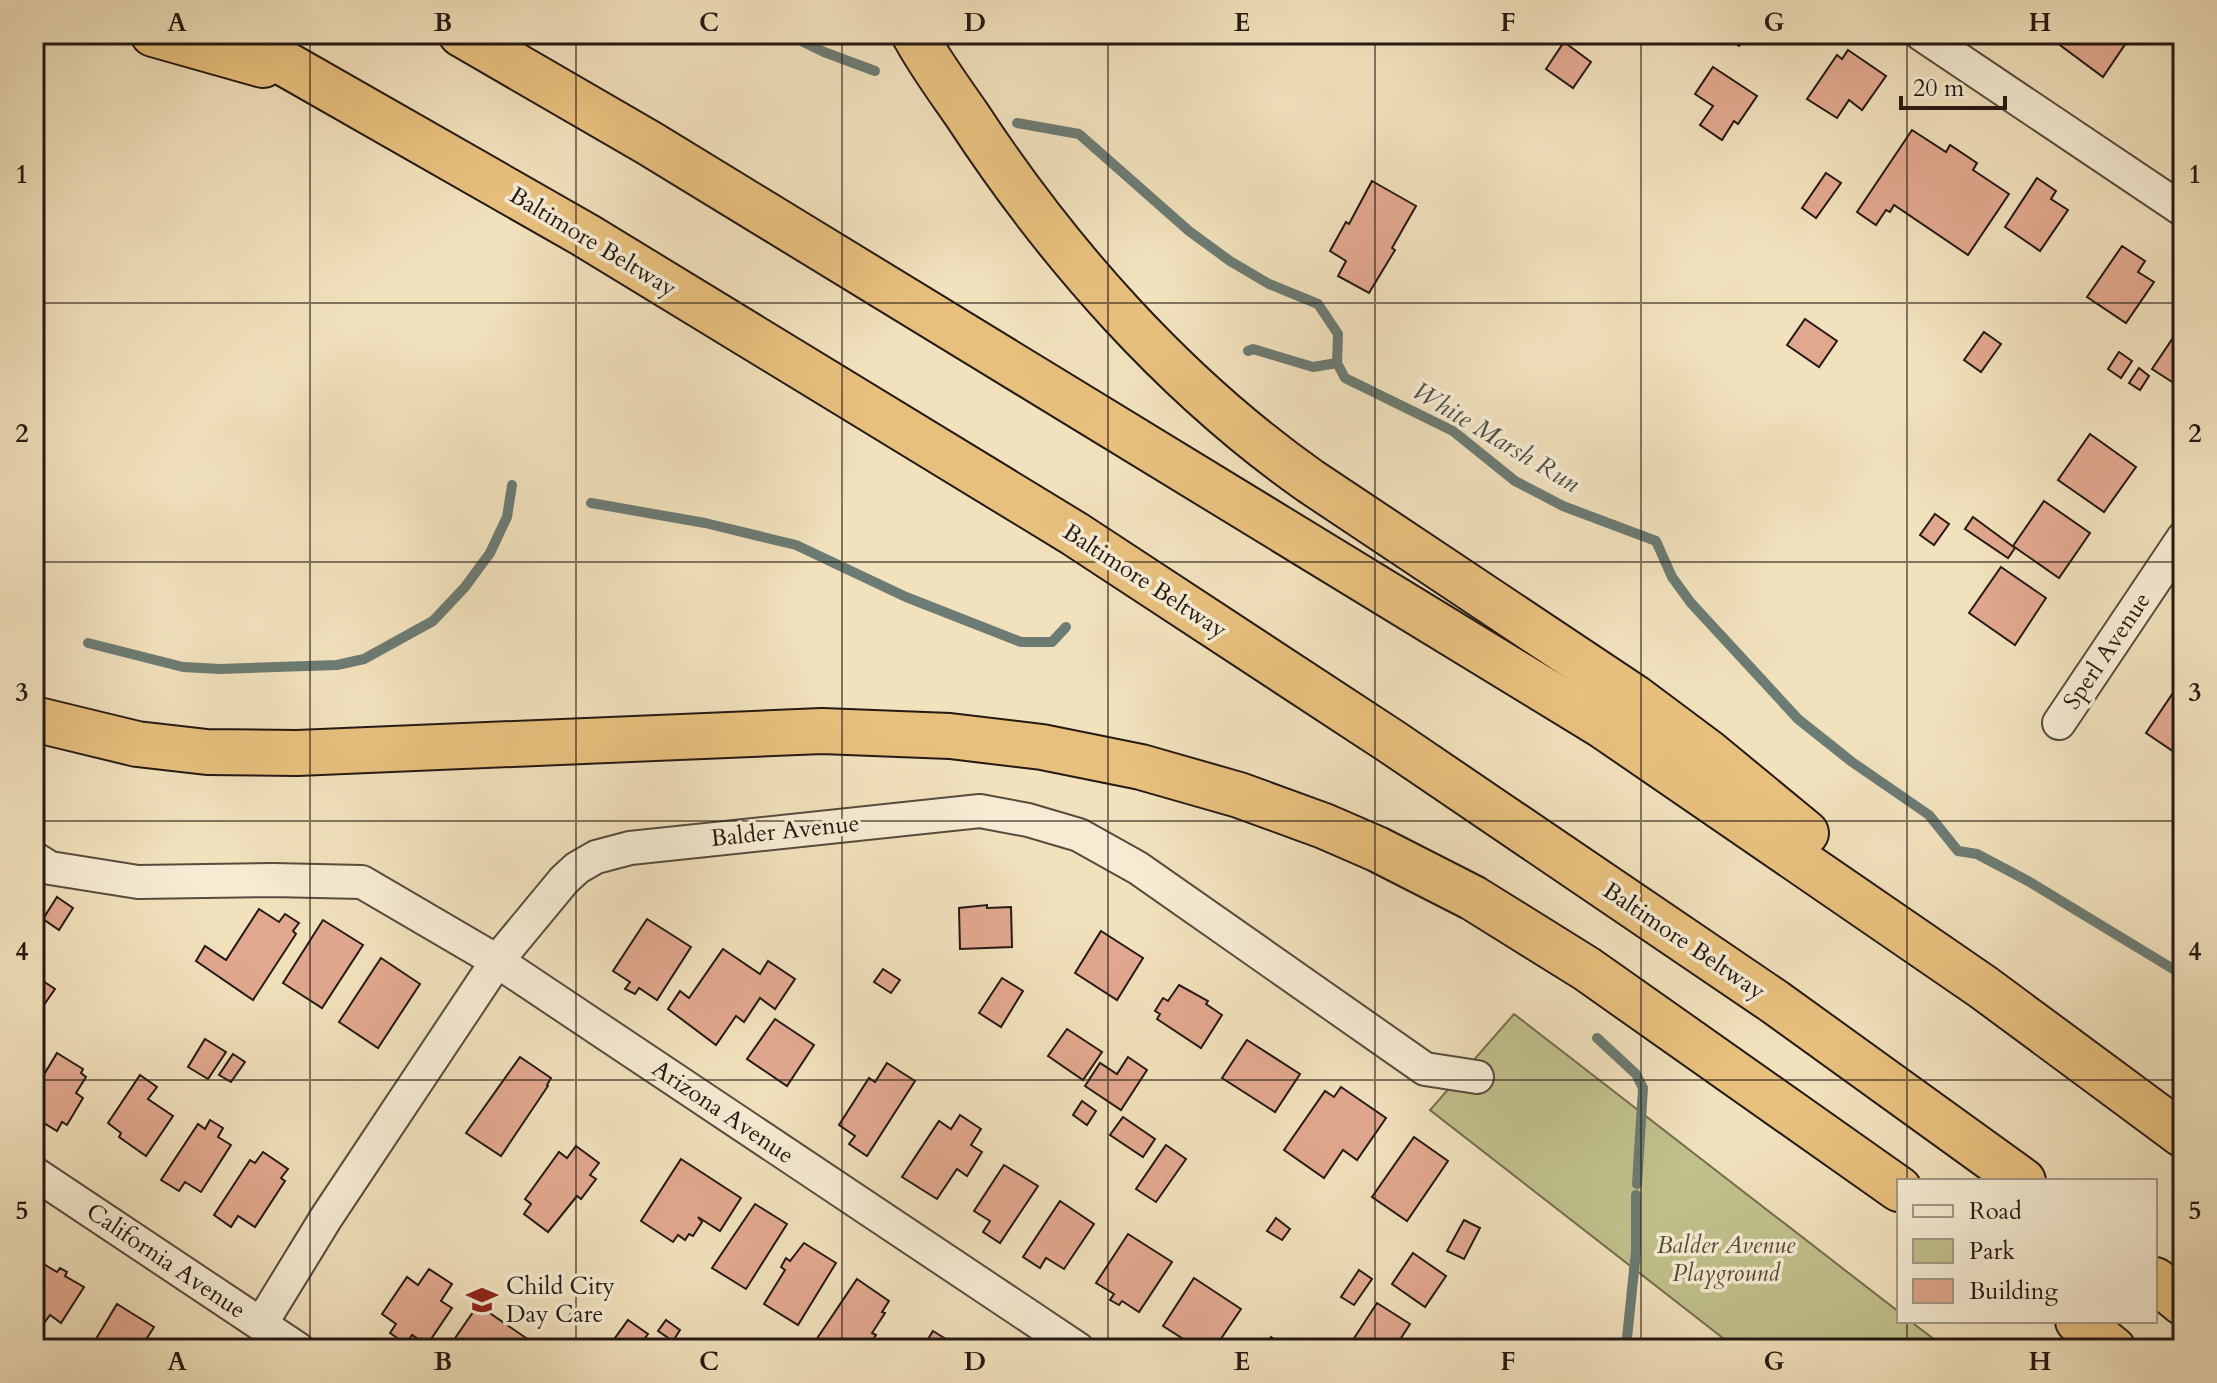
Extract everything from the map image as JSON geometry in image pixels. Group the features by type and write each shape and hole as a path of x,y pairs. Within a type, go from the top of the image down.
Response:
{"highway":[{"path":"153,34 314,79"},
{"name":"Baltimore Beltway","path":"233,34 585,235 1075,534 1392,742 1775,1002 2020,1179"},
{"path":"461,34 663,151 1603,726 1983,987 2183,1135"},
{"path":"914,34 1007,176 1041,219 1110,301 1208,399 1287,465 1634,697 1709,753 1829,851 1983,987"},
{"path":"34,719 137,744 207,752 297,753 822,731 950,736 1042,747 1141,767 1239,795 1324,826 1473,898 1587,969 1897,1188"},
{"path":"2157,1282 2183,1303"},
{"path":"2080,1323 2113,1349"}],"street":[{"path":"1921,34 2183,210"},
{"name":"Sperl Avenue","path":"2059,723 2183,538"},
{"name":"Balder Avenue","path":"261,1324 326,1218 497,961 577,868 596,857 630,848 980,811 1028,820 1079,835 1138,868 1425,1069 1477,1077"},
{"name":"Arizona Avenue","path":"34,858 50,868 138,882 362,882 497,961 1078,1349"},
{"name":"California Avenue","path":"34,1173 298,1349"}],"green space":[{"name":"Balder Avenue Playground","path":"1514,1014 1897,1310 1897,1323 1913,1323 1947,1349 1737,1349 1430,1110"}],"building":[{"path":"1721,34 1748,34 1739,46"},
{"path":"2045,34 2127,34 2130,37 2103,77"},
{"path":"1564,42 1591,62 1573,88 1546,69"},
{"path":"1848,50 1886,76 1862,110 1849,100 1837,118 1807,99 1837,55 1842,59"},
{"path":"1713,67 1757,96 1738,124 1734,121 1722,140 1700,125 1713,106 1695,94"},
{"path":"2183,87 2183,108 2174,101"},
{"path":"1912,130 1946,152 1950,145 1977,163 1973,170 2009,194 1968,255 1894,205 1890,212 1886,210 1876,225 1857,212"},
{"path":"1826,173 1841,183 1816,218 1802,208"},
{"path":"2037,178 2056,191 2051,199 2068,210 2040,251 2005,227"},
{"path":"1372,181 1416,206 1392,248 1395,250 1369,293 1338,276 1346,261 1330,251 1346,222 1349,224"},
{"path":"2122,246 2145,261 2138,272 2154,282 2126,323 2087,297"},
{"path":"1805,319 1837,341 1819,367 1787,345"},
{"path":"2183,323 2183,389 2152,369"},
{"path":"1984,332 2001,344 1981,372 1964,360"},
{"path":"2119,352 2132,361 2121,378 2108,369"},
{"path":"2139,368 2149,376 2140,390 2129,383"},
{"path":"2090,434 2136,467 2104,512 2058,480"},
{"path":"2044,501 2090,533 2059,578 2013,546"},
{"path":"1935,514 1949,524 1934,545 1920,535"},
{"path":"1973,517 2015,548 2008,558 1965,529"},
{"path":"2001,567 2046,598 2015,645 1969,613"},
{"path":"2177,687 2183,691 2183,758 2146,733"},
{"path":"57,897 73,908 59,930 43,919"},
{"path":"987,905 987,908 1011,907 1012,947 960,949 959,908"},
{"path":"259,909 279,922 285,914 299,923 293,931 296,934 253,1000 196,961 205,946 226,960"},
{"path":"647,919 691,947 657,1000 639,988 635,994 625,989 630,982 613,971"},
{"path":"323,920 363,945 322,1008 283,983"},
{"path":"1101,931 1143,958 1117,1000 1075,973"},
{"path":"723,949 760,974 768,961 795,979 775,1009 760,998 744,1022 736,1016 716,1045 668,1009 680,991 689,998"},
{"path":"381,958 420,984 378,1048 339,1022"},
{"path":"883,969 900,980 891,993 874,982"},
{"path":"34,975 55,989 34,1019"},
{"path":"1002,978 1023,991 1001,1027 979,1013"},
{"path":"1179,985 1208,1001 1206,1004 1222,1015 1201,1048 1157,1019 1160,1014 1155,1011 1163,998 1168,1001"},
{"path":"775,1019 814,1045 787,1086 747,1059"},
{"path":"1067,1029 1102,1052 1083,1080 1048,1056"},
{"path":"205,1039 226,1052 208,1079 188,1067"},
{"path":"1247,1040 1300,1074 1275,1112 1222,1078"},
{"path":"57,1053 83,1069 81,1073 86,1077 76,1093 83,1098 67,1125 62,1122 57,1131 34,1117 34,1091"},
{"path":"233,1054 245,1062 231,1082 219,1075"},
{"path":"520,1057 551,1078 501,1156 466,1133"},
{"path":"1128,1057 1147,1070 1121,1110 1085,1086 1100,1063 1117,1074"},
{"path":"887,1063 915,1081 867,1156 849,1144 855,1136 839,1125 869,1078 875,1082"},
{"path":"140,1075 157,1087 148,1099 173,1116 146,1156 119,1137 121,1133 108,1123"},
{"path":"1341,1087 1386,1118 1357,1160 1343,1150 1324,1178 1284,1150 1325,1091 1334,1097"},
{"path":"1082,1101 1096,1111 1087,1125 1073,1115"},
{"path":"960,1115 981,1129 971,1145 982,1152 967,1176 957,1169 937,1199 902,1177 939,1121 951,1129"},
{"path":"1123,1117 1155,1139 1143,1157 1110,1135"},
{"path":"210,1120 223,1128 218,1137 231,1145 201,1192 185,1182 179,1191 161,1180 198,1124 205,1129"},
{"path":"1414,1137 1448,1161 1407,1221 1372,1197"},
{"path":"1166,1145 1186,1159 1156,1202 1136,1189"},
{"path":"576,1146 599,1163 590,1175 596,1179 581,1199 577,1196 548,1232 524,1214 531,1204 525,1199 559,1152 567,1158"},
{"path":"263,1152 288,1169 281,1178 285,1181 255,1227 238,1216 231,1227 214,1215 250,1160 255,1163"},
{"path":"681,1159 741,1198 720,1231 698,1217 702,1222 693,1236 689,1234 685,1240 678,1235 673,1242 641,1221"},
{"path":"1004,1165 1038,1186 1000,1243 983,1232 990,1221 974,1211"},
{"path":"1060,1201 1094,1224 1064,1269 1046,1258 1040,1268 1023,1257"},
{"path":"755,1204 787,1224 746,1289 712,1268"},
{"path":"1276,1218 1290,1229 1282,1240 1267,1231"},
{"path":"1464,1220 1480,1228 1464,1259 1447,1251"},
{"path":"1128,1234 1172,1262 1139,1312 1122,1301 1119,1305 1110,1300 1114,1294 1096,1283"},
{"path":"804,1243 836,1263 798,1325 764,1304 785,1270 781,1267 786,1258 790,1261"},
{"path":"1413,1253 1446,1276 1425,1307 1392,1284"},
{"path":"37,1260 57,1272 60,1268 67,1272 65,1276 84,1287 61,1323 50,1315 42,1326 34,1321 34,1264"},
{"path":"429,1269 452,1284 441,1301 452,1308 427,1345 412,1335 406,1344 390,1333 396,1324 382,1314 407,1277 418,1285"},
{"path":"1359,1270 1372,1279 1354,1305 1341,1297"},
{"path":"1194,1278 1241,1309 1214,1349 1199,1349 1163,1326"},
{"path":"857,1279 889,1301 872,1333 876,1335 868,1348 864,1345 861,1349 810,1349"},
{"path":"1377,1303 1410,1324 1394,1349 1347,1349"},
{"path":"117,1304 154,1327 140,1349 90,1349"},
{"path":"478,1305 542,1349 458,1349 451,1344"},
{"path":"575,1308 586,1316 580,1324 569,1317"},
{"path":"628,1320 648,1334 637,1349 607,1349"},
{"path":"666,1320 680,1330 673,1341 658,1331"},
{"path":"933,1331 962,1349 922,1349"},
{"path":"1271,1337 1289,1349 1263,1349"}],"waterway":[{"name":"White Marsh Run","path":"787,34 875,71"},
{"name":"White Marsh Run","path":"1017,123 1079,134 1189,231 1230,261 1269,284 1318,304 1338,334 1337,363 1345,378 1453,431 1515,481 1563,506 1656,541 1672,577 1691,603 1798,719 1852,762 1929,815 1958,851 1977,854 2028,881 2183,975"},
{"path":"1248,351 1253,349 1313,367 1337,363"},
{"path":"88,643 183,667 220,669 337,665 364,659 433,621 465,587 490,553 507,517 512,485"},
{"path":"591,503 705,523 796,545 906,597 1021,642 1052,642 1066,627"},
{"path":"1597,1038 1636,1074 1643,1088 1637,1184"},
{"path":"1622,1349 1627,1338 1636,1251 1636,1195"}],"place":[{"name":"Child City Day Care","path":"482,1300"}]}
